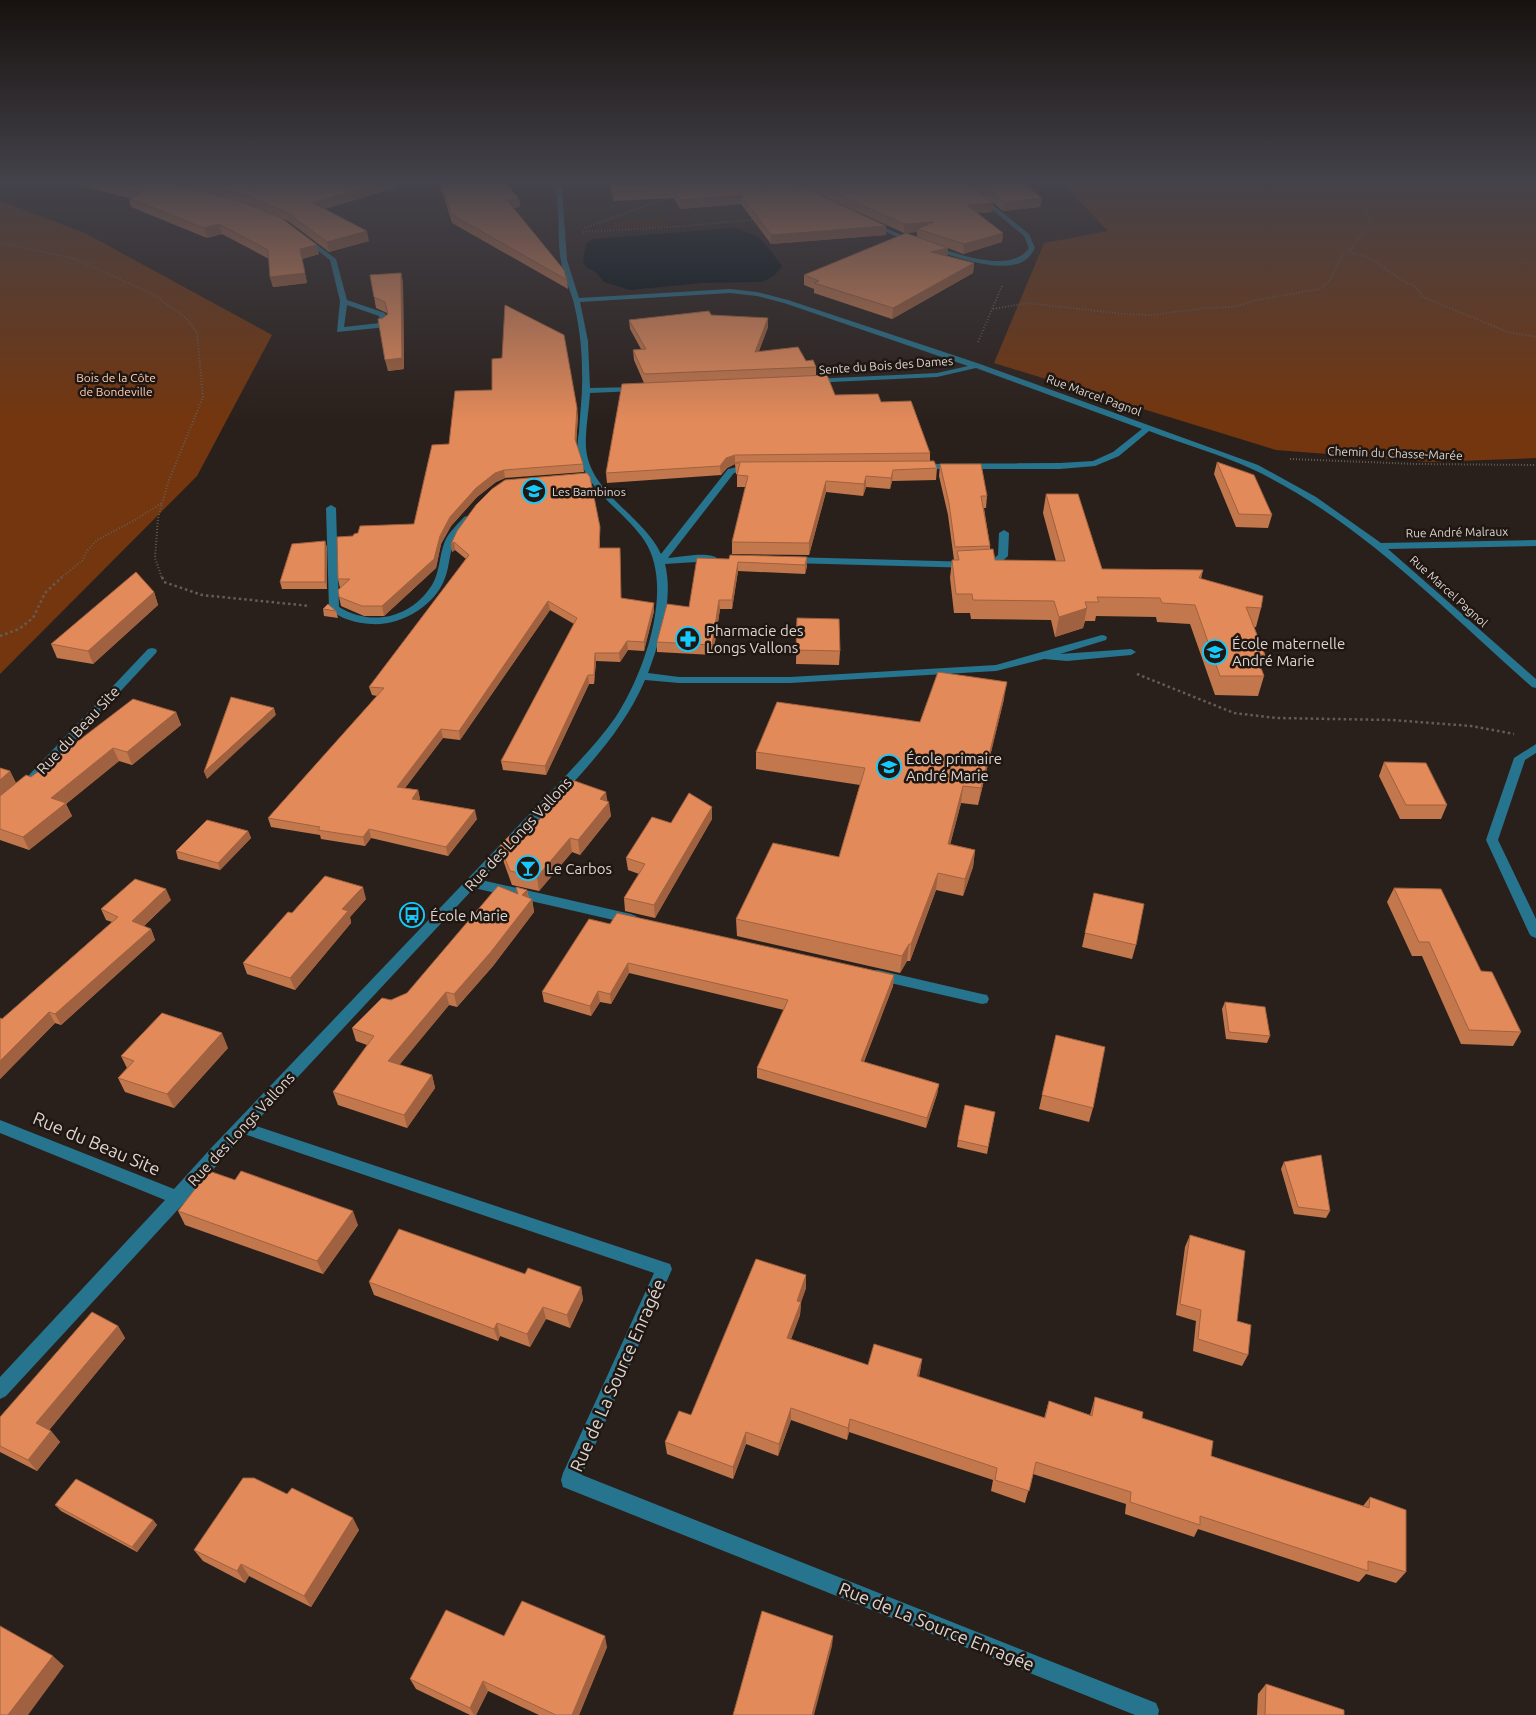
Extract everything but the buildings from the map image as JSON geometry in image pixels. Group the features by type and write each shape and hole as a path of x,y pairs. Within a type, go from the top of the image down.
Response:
{"street":[{"path":"334,262 344,301 340,330 384,326 382,315 344,301"},
{"name":"Rue des Longs Vallons","path":"0,1390 57,1325 178,1198 241,1127 566,784 604,739 627,707 650,651 660,611 663,586 660,562 646,536 586,477 582,447 586,391 584,346 576,300 564,262"},
{"name":"Rue Marcel Pagnol","path":"576,300 711,292 758,294 786,301 977,366 1255,467 1314,499 1379,546 1536,685"},
{"name":"Sente du Bois des Dames","path":"801,381 937,375 977,366"},
{"path":"586,391 644,389"},
{"path":"911,466 1060,466 1095,463 1116,454 1148,428"},
{"path":"660,562 731,471 738,468 763,467"},
{"path":"331,508 334,608 341,614 357,620 377,623 393,618 421,604 430,594 441,578 450,539 475,510"},
{"path":"782,560 994,564 1003,556 1004,533"},
{"name":"Rue André Malraux","path":"1379,546 1536,543"},
{"path":"660,562 695,558 724,559"},
{"path":"641,676 678,680 790,680 996,668 1044,656 1102,638"},
{"name":"Rue du Beau Site","path":"22,787 37,774 152,651"},
{"path":"1044,656 1066,658 1131,652"},
{"path":"1536,748 1520,758 1492,840 1536,934"},
{"path":"473,883 646,922"},
{"path":"867,972 982,999"},
{"name":"Rue du Beau Site","path":"0,1126 178,1198"},
{"name":"Rue de La Source Enragée","path":"241,1127 664,1269 570,1480 1149,1710 1148,1715"}],"path":[{"path":"83,262 154,295 186,318 197,333 203,397 169,480 158,518 155,558 164,582 202,595 334,608"},
{"path":"980,340 1013,262"},
{"path":"992,309 1028,303 1122,314 1152,315 1206,308 1233,307 1257,300 1320,289 1331,279 1338,262"},
{"path":"1376,262 1400,279 1416,287 1423,298 1508,332 1536,337"},
{"name":"Chemin du Chasse-Marée","path":"1255,467 1294,458 1416,464 1536,465"},
{"path":"0,636 19,629 33,618 45,593 54,583 83,560 84,554 99,538 137,519 163,503"},
{"path":"1102,655 1126,669 1234,713 1276,718 1392,720 1452,724 1504,731 1520,736"}],"green space":[{"name":"Bois de la Côte de Bondeville","path":"0,262 138,262 272,335 197,476 0,674"},
{"path":"1036,262 1536,262 1536,458 1430,462 1276,450 994,363"}],"shaded area":[{"path":"583,262 779,262 782,266 770,278 760,282 702,283 630,290 604,282 596,272 587,268"}],"place":[{"name":"Les Bambinos","path":"534,491"},
{"name":"Pharmacie des Longs Vallons","path":"688,639"},
{"name":"École maternelle André Marie","path":"1215,652"},
{"name":"École primaire André Marie","path":"889,767"},
{"name":"Le Carbos","path":"528,868"},
{"name":"École Marie","path":"412,915"}]}
